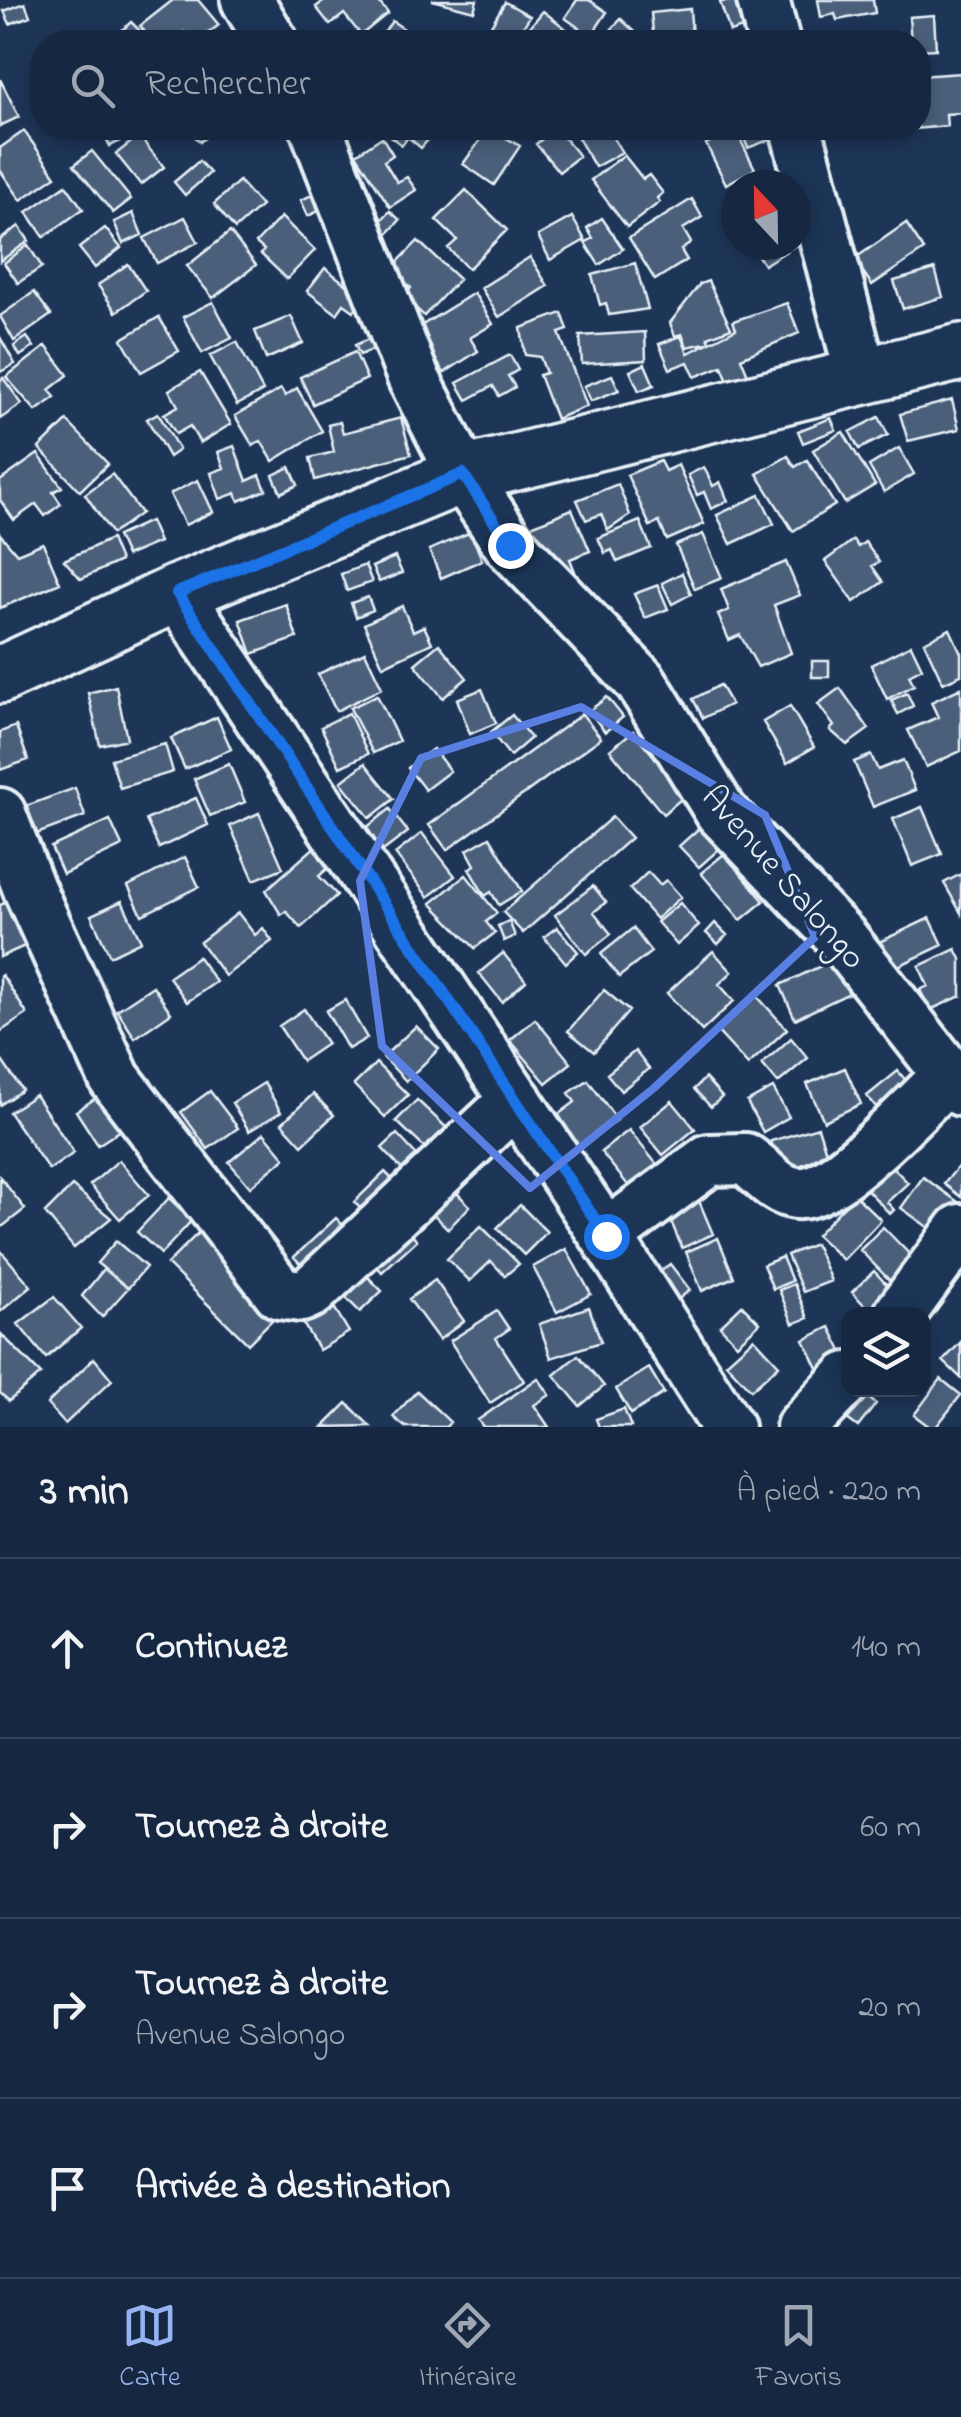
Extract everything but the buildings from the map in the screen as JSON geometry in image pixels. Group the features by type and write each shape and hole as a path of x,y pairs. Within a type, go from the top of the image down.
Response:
{"main road":[{"path":"1,673 177,593 463,474 961,352"}],"street":[{"path":"248,0 265,30"},
{"path":"763,0 771,30"},
{"name":"Avenue Salongo","path":"321,140 413,378 463,474 510,545 652,696 721,812 841,938 954,1083"},
{"path":"799,140 861,374"},
{"path":"177,593 606,1236 728,1427"},
{"path":"0,814 28,889 115,1079 280,1292 301,1296 312,1291 516,1100"},
{"path":"606,1236 709,1160 745,1159 776,1188 796,1194 830,1184 954,1083"},
{"path":"905,1307 961,1230"},
{"path":"802,1427 841,1385"}],"highlighted area":[{"path":"581,707 765,815 815,937 654,1088 530,1188 382,1046 360,881 421,758"}],"route":[{"path":"510,545 463,474 177,593 606,1236"}]}
